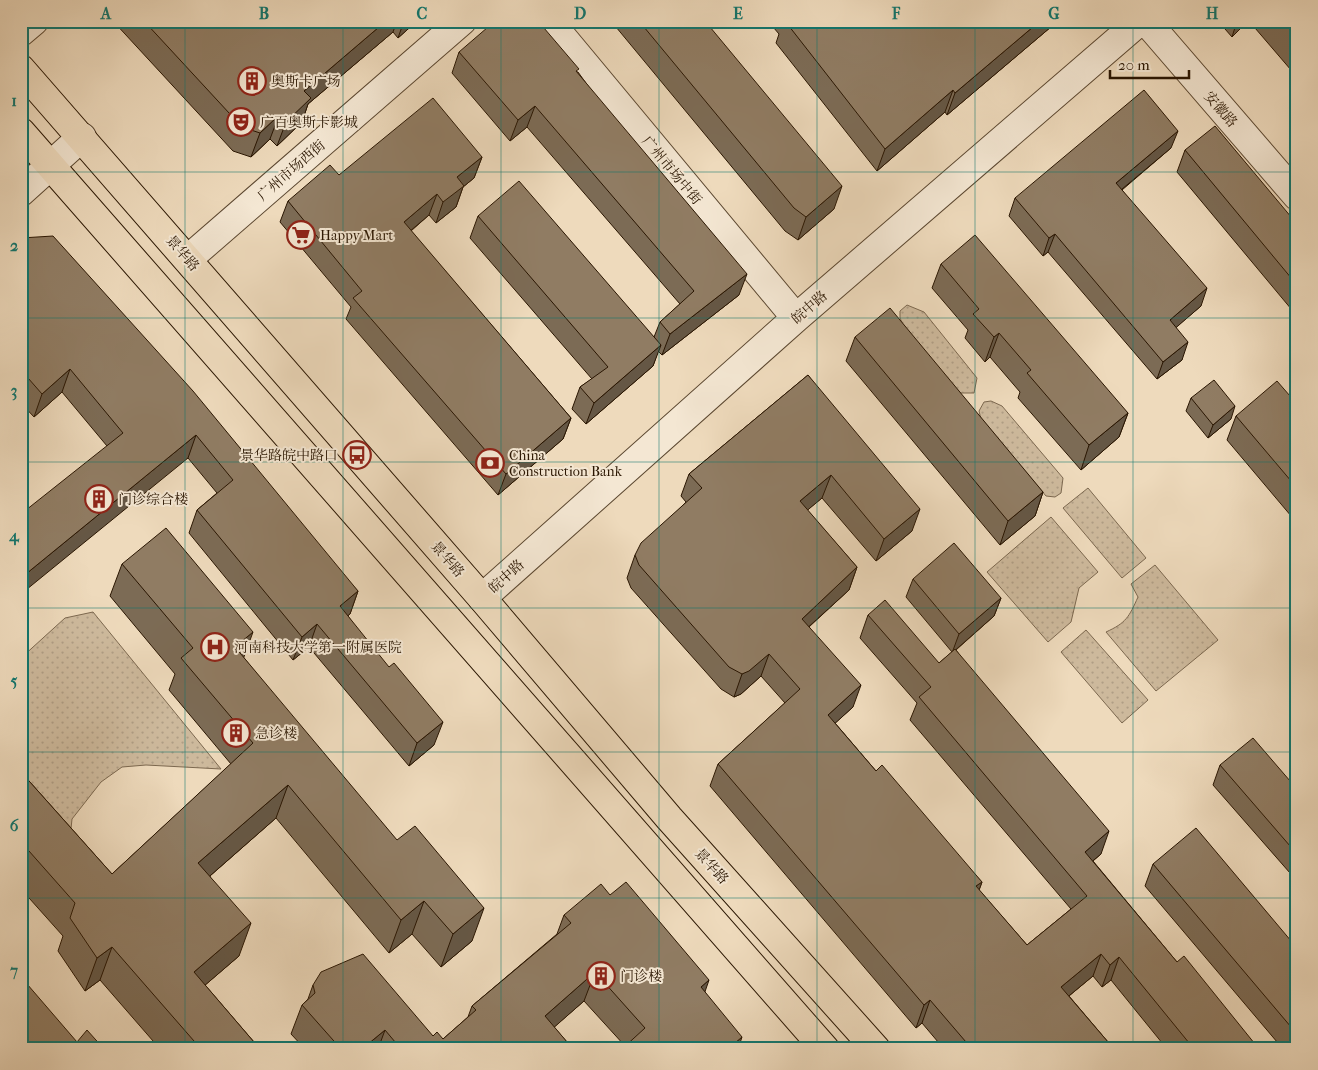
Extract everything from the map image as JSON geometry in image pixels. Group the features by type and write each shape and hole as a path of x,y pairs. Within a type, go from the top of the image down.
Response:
{"main road":[{"name":"景华路","path":"21,69 482,598 669,818 876,1049"},
{"path":"21,132 825,1049"}],"street":[{"path":"21,32 34,21"},
{"name":"广州市场西街","path":"188,259 462,21"},
{"name":"广州市场中街","path":"549,21 796,318"},
{"name":"皖中路","path":"482,598 796,318 1140,21"},
{"name":"安徽路","path":"1146,21 1297,196"},
{"path":"21,192 82,137"}],"shaded area":[{"path":"907,305 924,312 977,378 974,393 960,393 905,329 900,318 900,311"},
{"path":"991,401 1002,406 1063,478 1061,493 1055,497 1046,496 981,419 979,411 984,402"},
{"path":"1088,488 1146,558 1122,578 1063,508"},
{"path":"1051,517 1098,572 1079,588 1071,622 1048,642 987,572"},
{"path":"1155,565 1218,640 1156,691 1106,632 1123,622 1138,597 1131,584"},
{"path":"93,612 221,769 146,765 122,767 101,782 72,819 69,848 21,818 21,658 65,618"},
{"path":"1086,630 1148,700 1122,723 1061,652"}],"building":[{"name":"奥斯卡广场","path":"144,21 386,21 304,91 311,98 286,122 279,115 260,133 242,127"},
{"path":"495,21 538,21 579,69 576,71 747,274 670,334 660,322 694,291 535,106 518,120 459,52"},
{"path":"639,21 705,21 842,186 806,217 794,208"},
{"path":"785,21 1040,21 955,93 953,90 885,149"},
{"path":"1287,21 1297,21 1297,32"},
{"path":"1144,90 1178,131 1116,183 1207,288 1170,320 1188,342 1163,362 1055,234 1049,238 1015,198"},
{"path":"433,98 482,157 457,177 464,186 443,202 437,194 404,222 571,418 506,474 353,298 362,291 288,201 330,165 339,175"},
{"path":"1215,126 1297,224 1297,285 1185,150"},
{"path":"519,181 661,345 594,403 580,387 608,367 478,216"},
{"path":"975,235 1128,413 1089,445 1027,373 1031,370 999,333 994,337 973,314 979,309 941,264"},
{"path":"53,236 193,391 358,591 340,606 389,667 394,663 443,722 417,743 317,624 302,637 197,510 233,480 196,435 21,578 21,514 123,433 70,369 42,394 21,370 21,238"},
{"path":"890,308 1043,492 1008,521 855,337"},
{"path":"808,375 920,509 884,539 831,475 800,501 857,567 802,619 861,685 828,715 876,771 882,765 982,882 976,886 1027,945 1087,896 919,697 931,687 868,615 885,600 939,663 955,649 1109,831 1085,852 1177,962 1184,956 1259,1049 1194,1049 1119,957 1110,965 1101,954 1061,987 1114,1049 972,1049 930,1000 924,1005 718,764 800,689 769,654 749,671 742,674 729,667 639,565 635,555 641,543 702,488 689,474"},
{"path":"1214,380 1235,406 1213,425 1191,398"},
{"path":"1277,381 1297,404 1297,488 1236,416"},
{"path":"166,528 253,632 235,647 397,840 415,826 484,908 453,934 424,901 401,920 288,785 198,863 251,923 194,972 260,1049 201,1049 112,947 97,958 70,918 75,903 21,842 21,772 112,874 253,743 181,658 193,648 122,564"},
{"path":"954,543 1001,598 959,634 913,579"},
{"path":"1253,738 1297,789 1297,854 1220,765"},
{"path":"1196,828 1297,948 1297,1034 1153,864"},
{"path":"626,882 709,980 701,987 742,1037 728,1049 622,1049 645,1028 595,972 545,1016 573,1049 401,1049 385,1030 362,1049 341,1049 302,1005 315,993 313,985 321,972 363,954 433,1036 437,1032 443,1039 476,1010 472,1006 571,923 564,915 601,884 610,895"},
{"path":"21,977 77,1042 87,1030 104,1049 21,1049"}],"place":[{"name":"奥斯卡广场","path":"252,81"},
{"name":"广百奥斯卡影城","path":"241,122"},
{"name":"Happy Mart","path":"301,235"},
{"name":"景华路皖中路口","path":"357,455"},
{"name":"China Construction Bank","path":"490,463"},
{"name":"门诊综合楼","path":"99,499"},
{"name":"河南科技大学第一附属医院","path":"215,647"},
{"name":"急诊楼","path":"236,733"},
{"name":"门诊楼","path":"601,976"}]}
